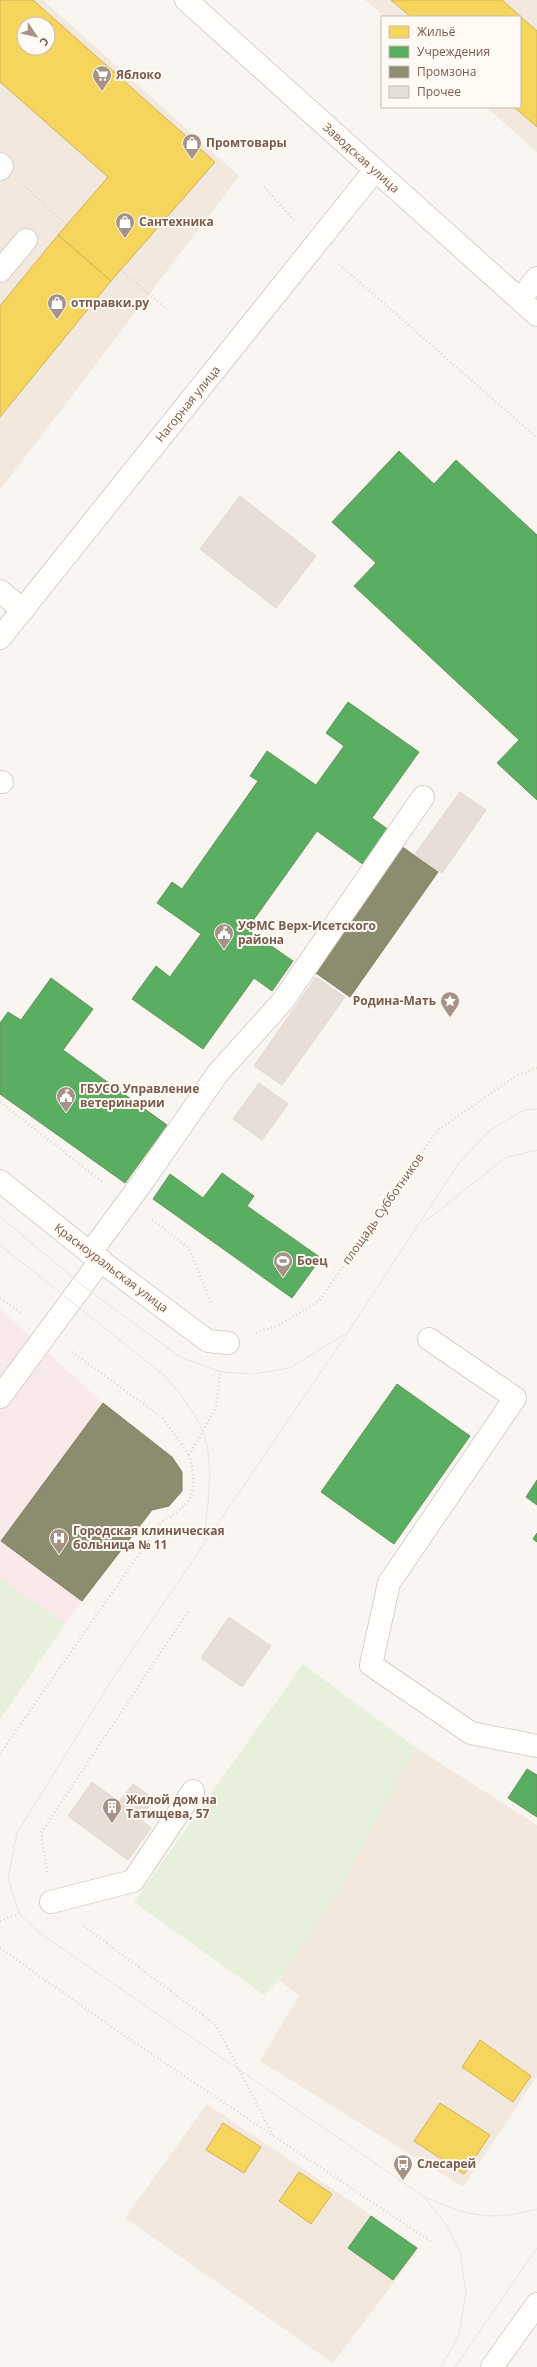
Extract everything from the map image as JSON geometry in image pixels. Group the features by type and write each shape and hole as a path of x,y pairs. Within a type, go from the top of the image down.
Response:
{"street":[{"name":"Заводская улица","path":"186,0 537,315"},
{"name":"Нагорная улица","path":"0,638 375,170"},
{"path":"0,271 26,240"},
{"path":"520,299 537,278"},
{"path":"0,591 23,610"},
{"path":"0,1397 47,1334 96,1256 128,1201 218,1073 282,1002 423,797"},
{"name":"Красноуральская улица","path":"0,1181 208,1341 228,1343"},
{"path":"429,1339 515,1398 389,1583 371,1665 471,1733 537,1746"},
{"path":"51,1902 133,1881 193,1791"},
{"path":"492,2367 537,2304"}],"path":[{"path":"1,167 67,225"},
{"path":"264,187 316,244 537,438"},
{"path":"121,270 168,309"},
{"name":"площадь Субботников","path":"228,1343 279,1325 319,1301 438,1130 516,1076 537,1068"},
{"path":"0,1102 189,1248 228,1343 216,1408 189,1456"},
{"path":"0,1298 163,1418 189,1456 194,1477 192,1494 177,1513 162,1521 0,1754"},
{"path":"189,1610 41,1833 51,1902 216,2025 274,2137"},
{"path":"0,1948 116,2030 433,2243"}],"shaded area":[{"path":"0,0 43,0 239,176 0,490"},
{"path":"365,0 537,0 537,152 487,108 521,108 521,16 384,16"},
{"name":"Городская клиническая больница № 11","path":"0,1309 103,1403 172,1457 182,1472 182,1491 169,1506 152,1510 65,1624 0,1719"},
{"path":"415,1747 537,1825 537,2076 463,2187 260,2061 299,1996 279,1980 342,1886"},
{"path":"207,2104 420,2248 333,2363 125,2218"}],"green space":[{"path":"0,1578 65,1624 0,1719"},
{"path":"303,1664 415,1747 342,1886 279,1980 264,1995 134,1902"}],"building: Жильё":[{"path":"0,0 33,0 51,16 16,16 16,56 56,56 56,20 215,162 111,281 58,235 108,177 0,82"},
{"path":"391,0 502,0 520,16 410,16"},
{"path":"521,17 537,31 537,127 515,108 521,108"},
{"path":"58,235 111,281 0,417 0,306"},
{"path":"480,2040 531,2076 513,2102 462,2067"},
{"path":"440,2103 490,2135 464,2174 414,2141"},
{"path":"223,2123 261,2147 244,2173 206,2150"},
{"path":"299,2172 332,2194 311,2224 279,2201"}],"building: Учреждения":[{"path":"399,451 434,484 456,460 537,535 537,800 497,763 519,740 354,586 376,563 332,522"},
{"path":"348,702 419,752 372,818 389,830 364,865 317,831 247,929 293,961 272,991 254,978 203,1049 132,999 156,966 170,977 201,934 157,903 172,882 182,889 258,781 250,776 267,751 316,785 344,746 326,733"},
{"path":"51,978 93,1009 63,1050 167,1125 125,1183 0,1094 0,1023 8,1012 21,1020"},
{"path":"222,1173 254,1196 247,1206 321,1258 292,1298 153,1199 170,1174 203,1198"},
{"path":"397,1384 470,1436 394,1544 321,1492"},
{"path":"537,1480 537,1505 526,1497"},
{"path":"537,1533 537,1542 533,1539"},
{"path":"527,1769 537,1775 537,1817 508,1798"},
{"path":"371,2216 417,2248 393,2280 348,2248"}],"building: Промзона":[{"path":"401,846 438,872 350,997 313,971"},
{"path":"103,1403 172,1457 182,1472 182,1491 169,1506 152,1510 82,1601 1,1541"}],"building: Прочее":[{"path":"240,496 316,556 276,608 200,549"},
{"path":"460,792 486,810 442,873 415,854"},
{"path":"316,977 345,997 282,1085 254,1066"},
{"path":"259,1083 288,1104 262,1140 233,1119"},
{"path":"229,1617 271,1646 242,1687 201,1658"},
{"name":"Жилой дом на Татищева, 57","path":"92,1782 119,1802 133,1784 154,1799 140,1819 151,1828 128,1860 68,1816"}],"tram line":[{"path":"441,2367 459,2335 466,2292 460,2252 446,2224 423,2196 38,1932 19,1913 8,1878 17,1833 113,1678 348,1332 458,1164 489,1131 524,1110 537,1109"},
{"path":"423,1223 505,1158 537,1150"},
{"path":"0,1217 82,1285 180,1357 221,1372 254,1374 290,1368 345,1334"},
{"path":"0,1245 165,1376 181,1395 196,1417 207,1444 209,1457 209,1486 204,1541"},
{"path":"425,2197 454,2209 480,2215 506,2215 537,2209"},
{"path":"455,2367 537,2248"}],"place":[{"name":"Яблоко","path":"102,92"},
{"name":"Промтовары","path":"192,160"},
{"name":"Сантехника","path":"125,239"},
{"name":"отправки.ру","path":"57,320"},
{"name":"УФМС Верх-Исетского района","path":"224,950"},
{"name":"Родина-Мать","path":"450,1018"},
{"name":"ГБУСО Управление ветеринарии","path":"66,1113"},
{"name":"Боец","path":"283,1278"},
{"name":"Городская клиническая больница № 11","path":"59,1555"},
{"name":"Жилой дом на Татищева, 57","path":"112,1824"},
{"name":"Слесарей","path":"403,2181"}]}
